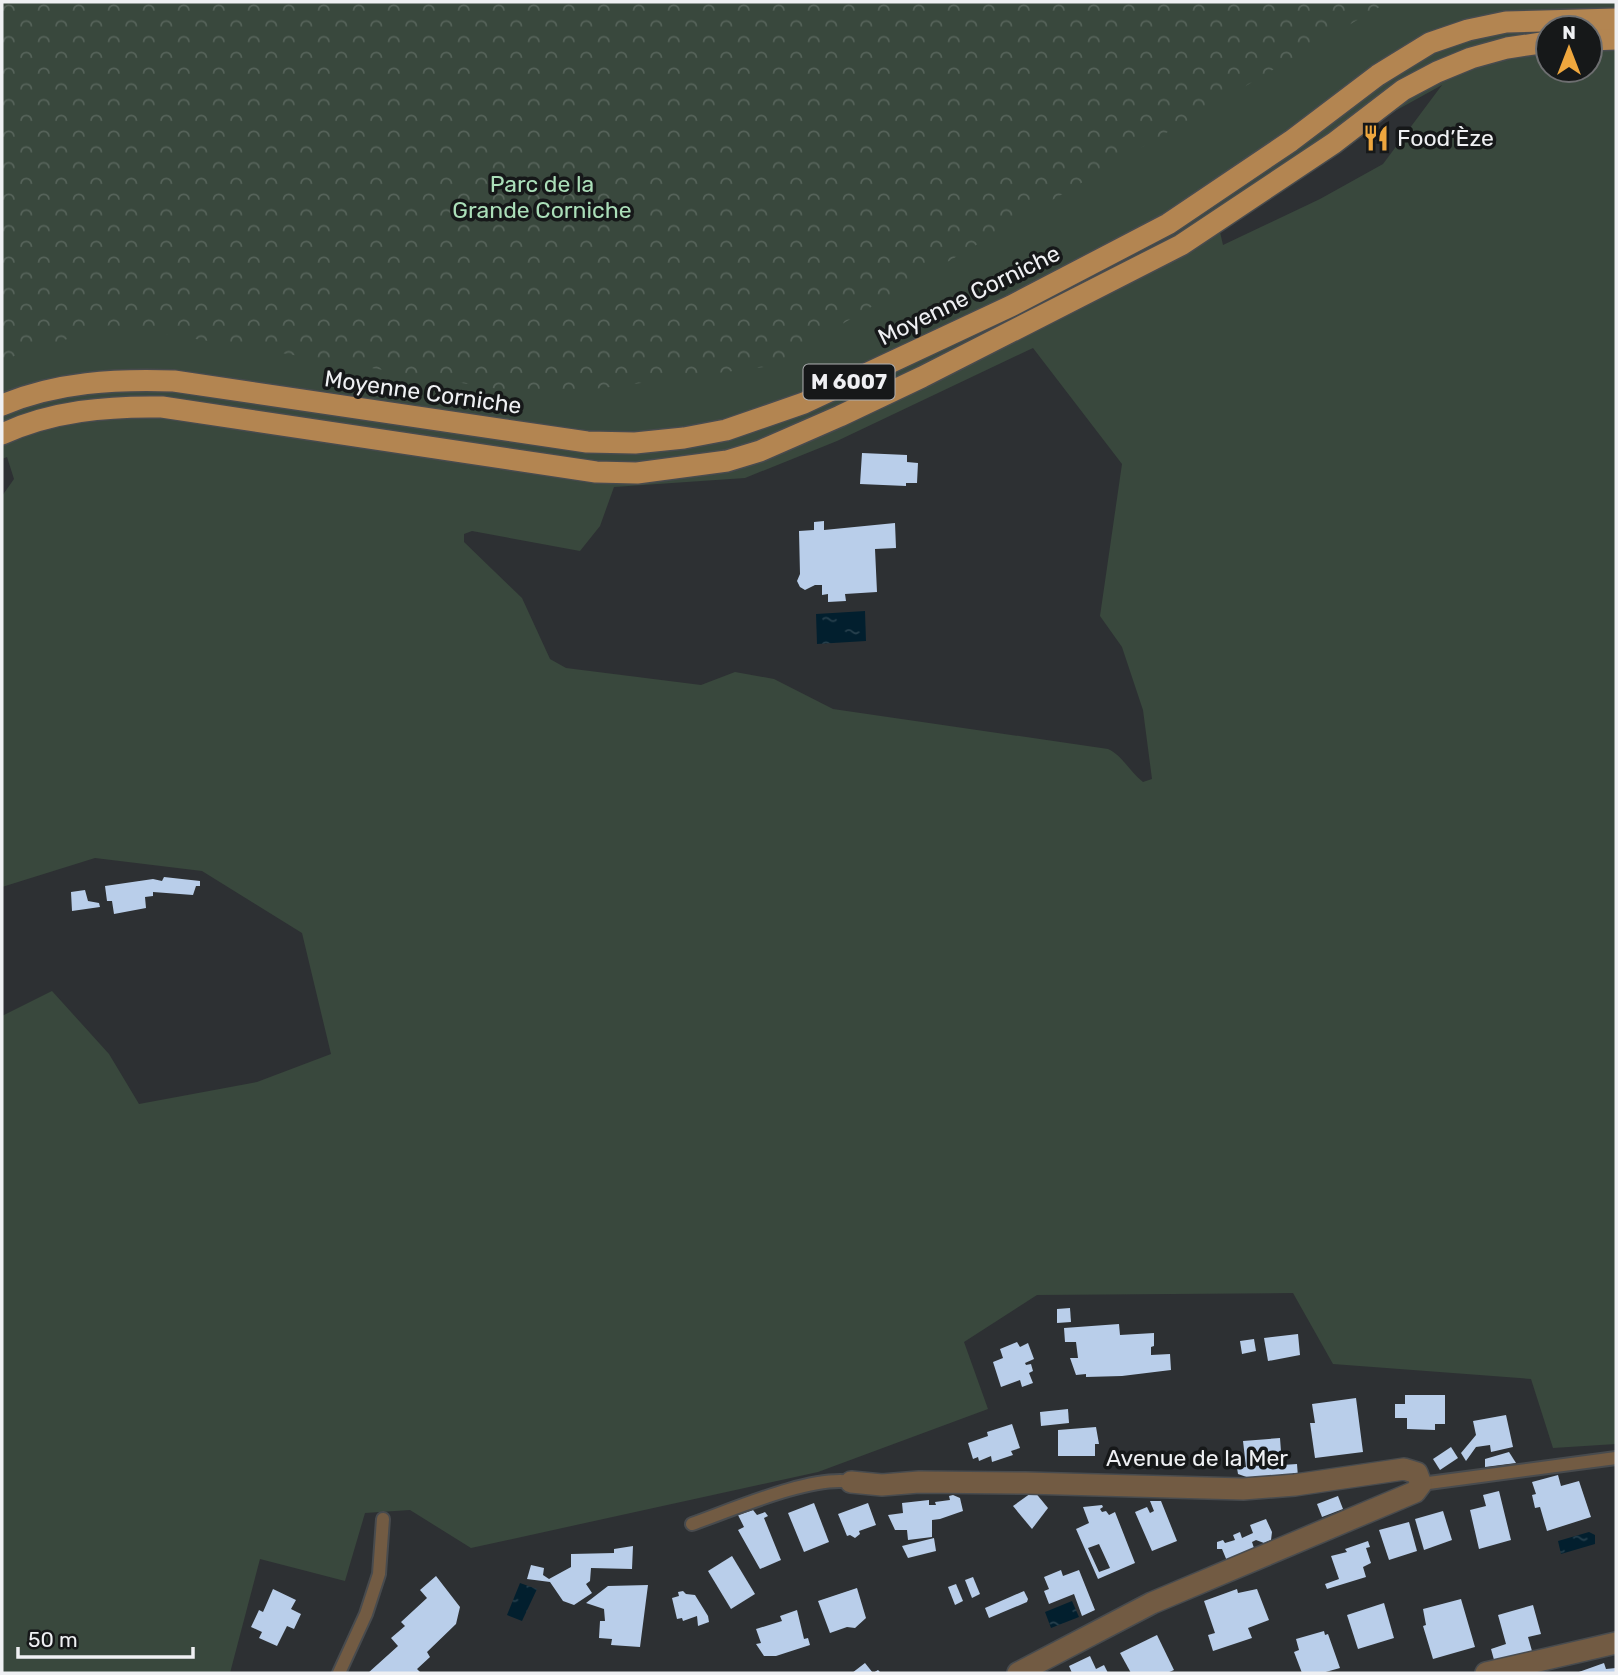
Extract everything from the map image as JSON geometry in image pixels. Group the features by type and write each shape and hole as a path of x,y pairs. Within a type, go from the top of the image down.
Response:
{"main road":[{"name":"Moyenne Corniche","path":"2,405 54,388 127,380 174,382 587,442 635,443 726,430 817,398 1011,306 1168,224 1292,141 1378,75 1430,43 1468,30 1506,22 1616,19"},
{"name":"M 6007","path":"2,435 24,424 98,409 162,407 596,472 636,473 727,461 780,443 887,394 1181,245 1334,143 1403,90 1437,72 1471,58 1534,44"}],"street":[{"name":"Avenue de la Mer","path":"851,1482 883,1485 919,1482 1013,1483 1243,1489 1295,1485 1404,1469 1417,1473 1421,1484"},
{"path":"1018,1673 1152,1603 1415,1492 1421,1484"},
{"path":"1486,1673 1616,1643"}],"lane":[{"path":"1421,1484 1616,1458"},
{"name":"Avenue de la Mer","path":"692,1524 813,1483 837,1479 851,1482"},
{"path":"339,1673 366,1614 379,1574 383,1519"}],"green space":[{"path":"2,2 1616,2 1616,1444 1553,1448 1531,1379 1333,1364 1293,1293 1037,1295 964,1342 988,1409 818,1472 471,1548 410,1510 365,1513 345,1581 260,1559 230,1673 2,1673 2,1016 52,991 109,1054 139,1104 257,1082 331,1054 302,933 202,871 95,858 2,887 2,496 14,479 7,457 2,459","holes":["1442,85 1383,164 1320,199 1223,245 1220,232 1377,121","1033,348 1122,464 1100,616 1122,647 1143,710 1152,779 1143,782 1118,755 1108,749 833,709 774,679 735,672 701,685 566,668 550,659 522,598 464,542 464,534 472,531 580,551 600,526 614,487 745,478 837,441"]},
{"name":"Parc de la Grande Corniche","path":"2,2 1388,2 771,366 541,396 111,325 2,360"}],"water":[{"path":"865,611 866,641 817,644 816,614"},
{"path":"1589,1532 1595,1535 1595,1544 1561,1554 1558,1541"},
{"path":"520,1583 537,1589 522,1621 507,1615"},
{"path":"1072,1601 1079,1617 1051,1628 1045,1612"}],"building":[{"path":"862,453 907,455 907,462 918,463 917,483 906,483 906,486 860,484"},
{"path":"824,521 824,530 895,523 896,548 875,549 877,592 845,594 846,601 828,602 828,594 822,595 822,585 805,590 800,587 797,581 800,574 799,531 814,530 814,522"},
{"path":"164,877 200,881 200,886 196,886 193,895 153,892 153,896 145,897 146,908 114,914 112,901 107,901 105,886 153,879 162,881"},
{"path":"85,890 88,901 99,903 100,907 72,911 71,892"},
{"path":"1070,1308 1071,1322 1057,1323 1057,1309"},
{"path":"1119,1324 1120,1335 1154,1333 1151,1355 1170,1354 1171,1370 1122,1376 1076,1375 1070,1358 1078,1358 1076,1342 1065,1342 1064,1328"},
{"path":"1298,1334 1300,1355 1268,1361 1264,1338"},
{"path":"1254,1339 1256,1351 1242,1354 1240,1341"},
{"path":"1017,1342 1020,1347 1028,1343 1034,1359 1025,1363 1031,1364 1033,1371 1029,1373 1033,1383 1022,1387 1020,1380 1001,1387 993,1362 1003,1358 1000,1349"},
{"path":"1405,1395 1445,1395 1445,1424 1435,1424 1435,1430 1407,1429 1407,1418 1395,1418 1395,1404 1405,1404"},
{"path":"1356,1398 1363,1452 1315,1458 1310,1423 1315,1423 1312,1404"},
{"path":"1068,1409 1069,1423 1041,1426 1040,1412"},
{"path":"1506,1415 1513,1447 1491,1452 1490,1445 1476,1447 1466,1461 1461,1453 1476,1435 1473,1421"},
{"path":"1012,1424 1020,1448 1011,1451 1013,1455 992,1462 991,1456 979,1461 978,1457 973,1459 968,1443 988,1436 987,1432"},
{"path":"1096,1427 1099,1444 1095,1444 1095,1456 1058,1456 1058,1430"},
{"path":"1280,1438 1282,1465 1297,1464 1298,1477 1258,1481 1238,1474 1237,1468 1246,1467 1243,1441"},
{"path":"1451,1447 1458,1458 1440,1470 1433,1459"},
{"path":"1509,1452 1516,1463 1485,1467 1485,1459"},
{"path":"1558,1475 1561,1486 1579,1481 1591,1517 1547,1531 1540,1507 1535,1508 1532,1495 1536,1494 1532,1482"},
{"path":"1034,1491 1048,1508 1032,1529 1013,1506"},
{"path":"1499,1491 1511,1540 1479,1549 1470,1510 1486,1506 1483,1495"},
{"path":"949,1496 960,1498 963,1511 932,1520 932,1537 908,1540 907,1530 895,1530 888,1515 903,1513 902,1503 929,1500 929,1505 936,1505 935,1502 950,1500"},
{"path":"1338,1496 1343,1509 1322,1517 1317,1504"},
{"path":"1150,1501 1161,1501 1177,1541 1152,1551 1135,1512 1147,1507 1150,1513 1154,1511"},
{"path":"814,1503 829,1542 804,1552 788,1513"},
{"path":"868,1503 876,1525 859,1531 860,1534 855,1538 847,1536 838,1514"},
{"path":"1102,1505 1102,1512 1106,1511 1109,1515 1115,1512 1135,1563 1098,1579 1076,1529 1089,1523 1083,1507","holes":["1099,1544 1110,1568 1099,1572 1088,1548"]},
{"path":"753,1510 757,1515 765,1512 768,1516 764,1518 781,1560 760,1569 738,1530 744,1527 738,1515"},
{"path":"1443,1511 1452,1540 1424,1550 1415,1519"},
{"path":"1266,1519 1272,1532 1271,1540 1264,1543 1256,1540 1252,1542 1255,1551 1227,1561 1222,1549 1217,1549 1217,1542 1235,1540 1233,1535 1240,1532 1242,1538 1253,1533 1250,1525"},
{"path":"1409,1522 1417,1551 1389,1560 1379,1530"},
{"path":"934,1538 936,1551 908,1558 902,1546"},
{"path":"1368,1541 1370,1547 1366,1548 1371,1563 1363,1567 1366,1577 1327,1589 1325,1584 1339,1579 1331,1556 1347,1552 1345,1549"},
{"path":"633,1546 632,1569 591,1568 590,1581 586,1584 592,1593 574,1605 563,1601 550,1582 527,1579 531,1565 544,1568 543,1575 549,1579 571,1567 571,1554 614,1553 614,1549"},
{"path":"732,1556 755,1594 731,1609 708,1571"},
{"path":"1061,1570 1063,1576 1079,1570 1095,1610 1082,1616 1074,1594 1049,1604 1044,1591 1049,1589 1044,1577"},
{"path":"436,1576 460,1607 456,1624 427,1652 430,1657 417,1669 421,1673 368,1673 398,1646 391,1638 405,1626 401,1622 427,1598 420,1590"},
{"path":"973,1577 980,1594 972,1598 965,1580"},
{"path":"956,1584 963,1601 955,1605 948,1587"},
{"path":"648,1585 640,1647 611,1645 612,1639 599,1638 600,1621 605,1621 604,1609 586,1603 608,1586"},
{"path":"857,1588 866,1618 855,1628 847,1627 830,1633 818,1601"},
{"path":"273,1589 296,1600 291,1609 301,1614 294,1629 287,1626 277,1646 259,1638 262,1632 251,1627 259,1610 263,1612"},
{"path":"1237,1589 1238,1593 1257,1589 1269,1620 1248,1628 1252,1638 1213,1651 1208,1635 1215,1633 1204,1601"},
{"path":"683,1591 695,1595 709,1622 698,1626 697,1616 683,1621 682,1618 677,1619 672,1598"},
{"path":"1024,1591 1027,1602 989,1618 985,1608"},
{"path":"1461,1599 1475,1647 1433,1659 1423,1626 1426,1625 1423,1609"},
{"path":"1384,1603 1394,1638 1358,1649 1347,1615"},
{"path":"1533,1605 1541,1634 1528,1637 1532,1651 1525,1653 1520,1659 1496,1667 1491,1649 1506,1644 1498,1615"},
{"path":"797,1610 804,1639 808,1638 810,1645 776,1656 764,1656 756,1644 761,1643 756,1629 782,1621 780,1616"},
{"path":"1324,1631 1325,1635 1328,1634 1340,1668 1322,1673 1302,1673 1294,1652 1299,1650 1296,1639"},
{"path":"1157,1635 1174,1670 1167,1673 1131,1673 1120,1653"},
{"path":"1090,1656 1096,1669 1104,1665 1108,1673 1072,1673 1069,1666"},
{"path":"865,1663 873,1673 852,1673"},
{"path":"1604,1663 1606,1669 1616,1668 1616,1673 1576,1673"}],"place":[{"name":"Food’Èze","path":"1376,138"}]}
